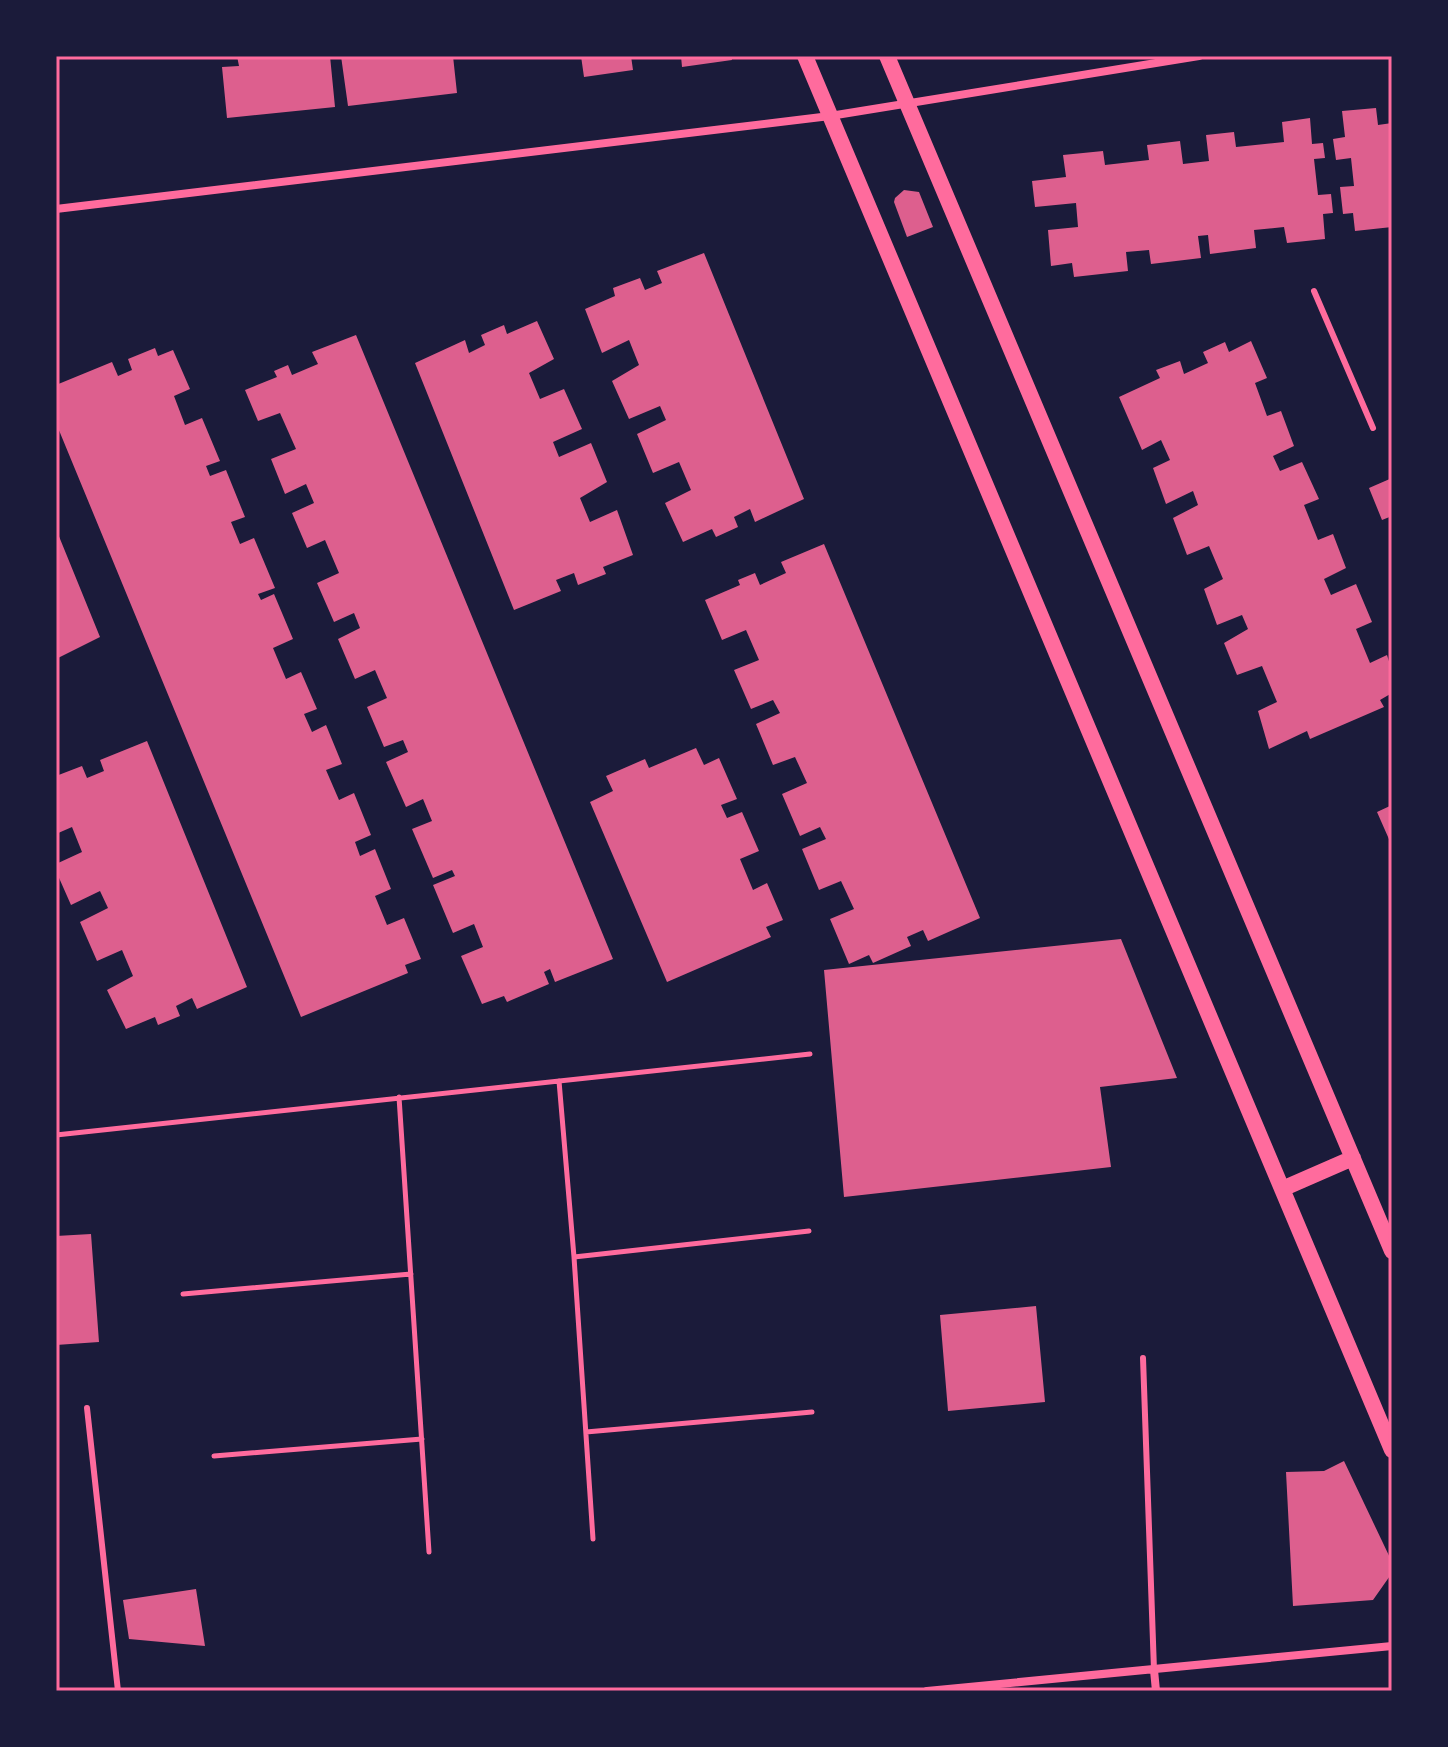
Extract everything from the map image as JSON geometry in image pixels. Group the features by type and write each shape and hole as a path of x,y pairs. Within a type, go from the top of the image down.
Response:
{"main road":[{"path":"805,56 1392,1450"},
{"path":"887,56 1392,1251"},
{"path":"1282,1189 1353,1158"}],"street":[{"path":"56,209 830,116 1199,56"},
{"path":"927,1691 1392,1646"},
{"path":"1154,1670 1156,1691"}],"lane":[{"path":"1314,291 1373,428"},
{"path":"1143,1358 1154,1670"},
{"path":"87,1408 118,1691"}],"path":[{"path":"56,1135 810,1054"},
{"path":"559,1081 593,1539"},
{"path":"399,1097 429,1552"},
{"path":"574,1257 809,1231"},
{"path":"183,1294 411,1274"},
{"path":"586,1432 812,1412"},
{"path":"214,1456 422,1439"}],"building":[{"path":"237,56 330,56 335,107 227,118 222,67 239,66"},
{"path":"341,56 453,56 457,93 348,106"},
{"path":"581,56 631,56 633,70 584,77"},
{"path":"681,56 731,56 732,60 682,67"},
{"path":"1376,108 1378,125 1392,123 1392,227 1355,231 1353,213 1343,214 1340,187 1354,186 1351,158 1336,160 1333,139 1345,137 1342,111"},
{"path":"1310,118 1312,144 1323,143 1325,158 1314,159 1318,195 1331,194 1333,213 1323,214 1325,239 1287,243 1284,227 1254,230 1256,248 1210,254 1208,235 1198,236 1201,258 1151,264 1149,250 1126,252 1128,271 1074,277 1072,263 1051,266 1048,230 1078,227 1076,203 1035,207 1032,181 1066,177 1063,155 1103,151 1105,165 1149,160 1147,145 1180,141 1183,164 1209,161 1206,135 1234,132 1236,147 1284,142 1282,122"},
{"path":"904,190 919,192 933,227 907,237 894,202"},
{"path":"704,253 804,499 755,522 750,509 734,517 738,527 716,537 712,529 683,542 665,503 691,490 679,462 653,473 637,434 666,420 660,406 629,419 612,381 639,365 629,340 602,353 585,309 615,296 613,288 640,278 645,290 662,283 657,271"},
{"path":"537,321 554,359 529,373 540,399 564,389 582,429 553,442 559,457 591,443 607,482 580,498 590,522 617,510 633,555 603,567 606,574 578,585 574,573 556,580 561,591 514,610 415,363 465,340 469,353 485,345 481,335 504,325 507,334"},
{"path":"356,335 613,959 555,982 550,969 544,972 549,984 507,1002 504,996 482,1004 461,956 483,947 474,924 453,933 433,885 455,876 452,870 433,878 412,829 432,821 423,799 406,807 386,762 408,752 403,740 384,747 367,707 387,698 375,670 355,679 338,639 360,628 354,613 334,622 317,583 339,573 325,540 307,548 292,513 314,503 306,484 285,494 271,459 296,449 280,413 258,421 245,390 277,377 274,371 288,365 292,375 318,364 312,352"},
{"path":"1251,341 1267,378 1255,383 1267,416 1281,411 1294,446 1273,456 1280,471 1302,462 1319,499 1304,505 1318,540 1333,534 1346,568 1324,579 1331,595 1356,584 1372,622 1356,629 1370,663 1387,655 1392,671 1392,693 1380,700 1384,707 1310,739 1307,731 1269,749 1258,711 1277,702 1262,666 1237,675 1224,643 1248,629 1242,615 1217,625 1204,589 1223,579 1209,546 1187,555 1173,518 1198,505 1193,491 1166,504 1153,468 1170,460 1161,440 1142,450 1119,397 1160,378 1156,370 1180,361 1184,374 1208,363 1203,352 1225,342 1229,352"},
{"path":"155,348 158,356 173,350 190,389 174,396 185,425 202,418 220,461 206,466 210,476 226,470 245,517 231,522 240,544 254,538 275,588 258,594 261,600 274,594 293,639 273,648 286,679 301,672 317,709 304,714 312,732 326,725 342,764 326,770 339,800 354,793 371,835 355,842 360,856 375,849 391,889 375,896 387,925 404,918 421,959 405,965 408,973 301,1017 56,423 56,385 112,362 118,376 132,370 128,359"},
{"path":"1392,478 1392,516 1382,520 1369,488"},
{"path":"56,529 100,637 56,659"},
{"path":"824,544 980,918 928,941 923,930 907,937 911,946 873,963 869,955 849,964 830,919 854,909 841,881 819,890 802,849 826,839 820,827 800,836 782,794 807,783 795,757 773,765 756,724 780,713 773,700 751,709 734,670 759,660 746,630 722,640 705,600 740,585 738,580 755,573 760,585 786,573 781,562"},
{"path":"147,741 247,987 197,1009 192,998 176,1006 180,1016 158,1025 155,1017 126,1029 107,990 133,976 122,950 97,961 80,922 108,908 100,891 71,905 56,871 56,864 82,852 72,827 56,834 56,776 82,766 87,778 104,771 100,760"},
{"path":"696,748 704,765 719,758 737,799 721,805 727,818 742,812 759,851 740,859 753,890 767,883 783,920 766,927 771,937 667,982 590,802 613,791 606,776 645,759 649,768"},
{"path":"1392,805 1392,846 1377,812"},
{"path":"1121,939 1177,1078 1100,1087 1111,1167 844,1197 824,970"},
{"path":"91,1234 99,1342 56,1345 56,1236"},
{"path":"1036,1306 1045,1402 948,1411 940,1315"},
{"path":"1344,1461 1392,1562 1392,1573 1373,1600 1293,1606 1286,1472 1324,1471"},
{"path":"196,1589 205,1646 129,1639 123,1600"}]}
